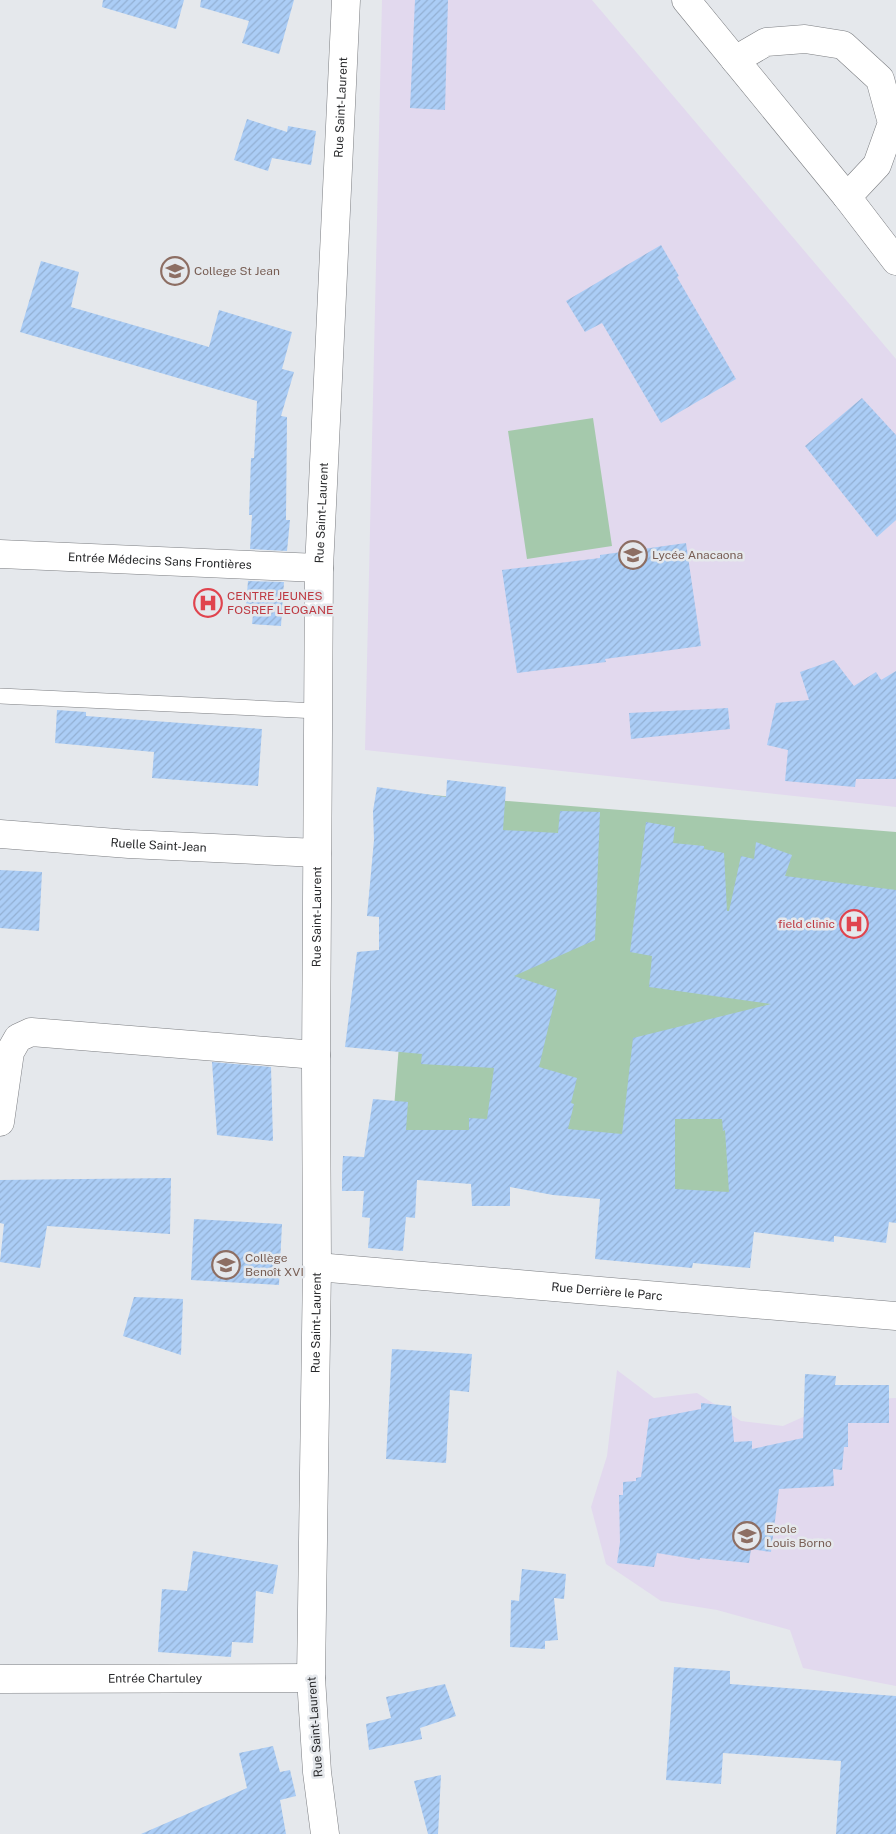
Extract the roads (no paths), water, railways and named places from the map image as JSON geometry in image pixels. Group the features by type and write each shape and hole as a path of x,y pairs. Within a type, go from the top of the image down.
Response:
{"street":[{"name":"Rue Saint-Laurent","path":"326,1834 317,1772 311,1678 317,1267 316,1055 319,568 346,0"},
{"path":"686,0 847,197 896,261"},
{"path":"735,60 766,42 805,39 843,46 880,79 892,123 877,165 847,197"},
{"name":"Entrée Médecins Sans Frontières","path":"0,554 319,568"},
{"name":"Ruelle Saint-Jean","path":"0,834 129,844 317,854"},
{"path":"0,1122 3,1076 10,1052 18,1038 31,1032 316,1055"},
{"name":"Rue Derrière le Parc","path":"317,1267 896,1316"},
{"name":"Entrée Chartuley","path":"0,1679 311,1678"}],"lane":[{"path":"0,696 318,711"}],"place":[{"name":"College St Jean","path":"175,271"},
{"name":"Lycée Anacaona","path":"633,555"},
{"name":"CENTRE JEUNES FOSREF LEOGANE","path":"208,603"},
{"name":"field clinic","path":"854,924"},
{"name":"Collège Benoît XVI","path":"226,1265"},
{"name":"Ecole Louis Borno","path":"747,1536"}]}
